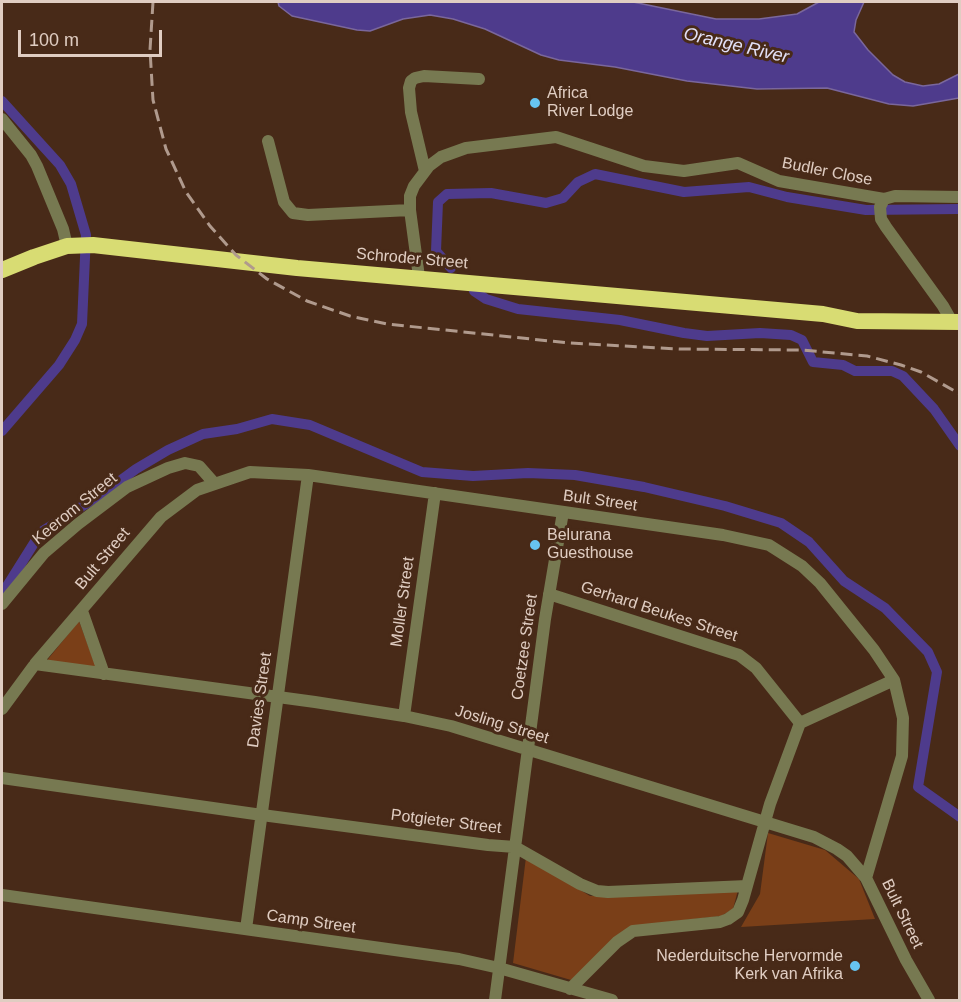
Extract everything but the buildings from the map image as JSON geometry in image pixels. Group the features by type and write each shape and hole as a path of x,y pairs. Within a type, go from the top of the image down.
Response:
{"highway":[{"name":"Schroder Street","path":"2,270 34,256 80,245 229,261 823,314 839,310 954,316"}],"street":[{"path":"419,277 410,196 425,171 411,112 409,88 411,81 424,76 479,80"},
{"path":"2,119 37,166 63,229 80,245"},
{"name":"Budler Close","path":"425,171 441,157 466,148 556,137 644,166 684,171 738,163 778,181 882,208 890,196 960,197"},
{"path":"268,141 284,202 293,213 308,215 410,210"},
{"path":"882,208 954,316"},
{"name":"Keerom Street","path":"2,604 44,553 78,524 134,483 185,463 199,466 214,483"},
{"name":"Bult Street","path":"2,709 35,664 161,517 184,498 214,483 250,472 308,475 769,544 802,566 820,583 869,644 894,680 903,718 902,756 866,878 906,960 929,1000"},
{"name":"Davies Street","path":"246,929 308,475"},
{"name":"Moller Street","path":"404,716 435,493"},
{"name":"Coetzee Street","path":"495,1000 549,594 563,513"},
{"name":"Gerhard Beukes Street","path":"549,594 721,648 745,658 756,668 800,723"},
{"path":"82,611 104,674"},
{"name":"Josling Street","path":"35,664 277,696 404,716 451,726 814,837 852,860 866,878"},
{"path":"570,989 617,942 631,932 648,928 711,924 728,919 738,912 765,821 800,723 894,680"},
{"name":"Potgieter Street","path":"2,778 262,815 515,847 580,884 597,891 747,886"},
{"name":"Camp Street","path":"2,895 459,959 612,1000"}],"shaded area":[{"path":"79,621 97,670 44,664"},
{"path":"768,833 825,850 859,879 875,919 741,927 760,894"},
{"path":"526,857 590,896 738,890 733,909 721,916 632,926 571,980 513,963"}],"water":[{"name":"Orange River","path":"278,2 633,2 716,19 759,19 797,14 819,2 864,2 856,20 854,32 868,50 893,75 905,82 923,86 939,84 959,74 959,98 913,106 889,104 827,88 757,89 687,81 615,67 559,60 541,55 485,29 453,19 430,15 403,19 370,31 357,30 292,16 279,6"}],"waterway":[{"path":"2,101 60,165 71,184 86,235 82,324 59,365 2,431"},
{"path":"451,268 436,251 438,202 447,194 491,193 546,203 563,198 578,182 595,174 684,192 749,187 787,197 866,210 960,209"},
{"path":"474,291 486,299 518,309 620,320 684,333 707,336 760,333 791,335 802,340 813,362 843,365 855,371 892,371 903,376 934,409 960,446"},
{"path":"2,594 41,532 102,494 136,469 168,450 203,434 237,429 272,419 310,425 422,472 473,476 528,473 575,475 644,487 725,506 781,523 809,542 844,581 885,608 928,652 937,672 918,787 960,817"}],"railway":[{"path":"153,2 150,50 153,100 166,149 186,192 210,226 236,255 267,279 307,301 350,316 387,324 569,343 679,349 802,350 867,356 921,372 960,394"}],"place":[{"name":"Africa River Lodge","path":"535,103"},
{"name":"Belurana Guesthouse","path":"535,545"},
{"name":"Nederduitsche Hervormde Kerk van Afrika","path":"855,966"}]}
